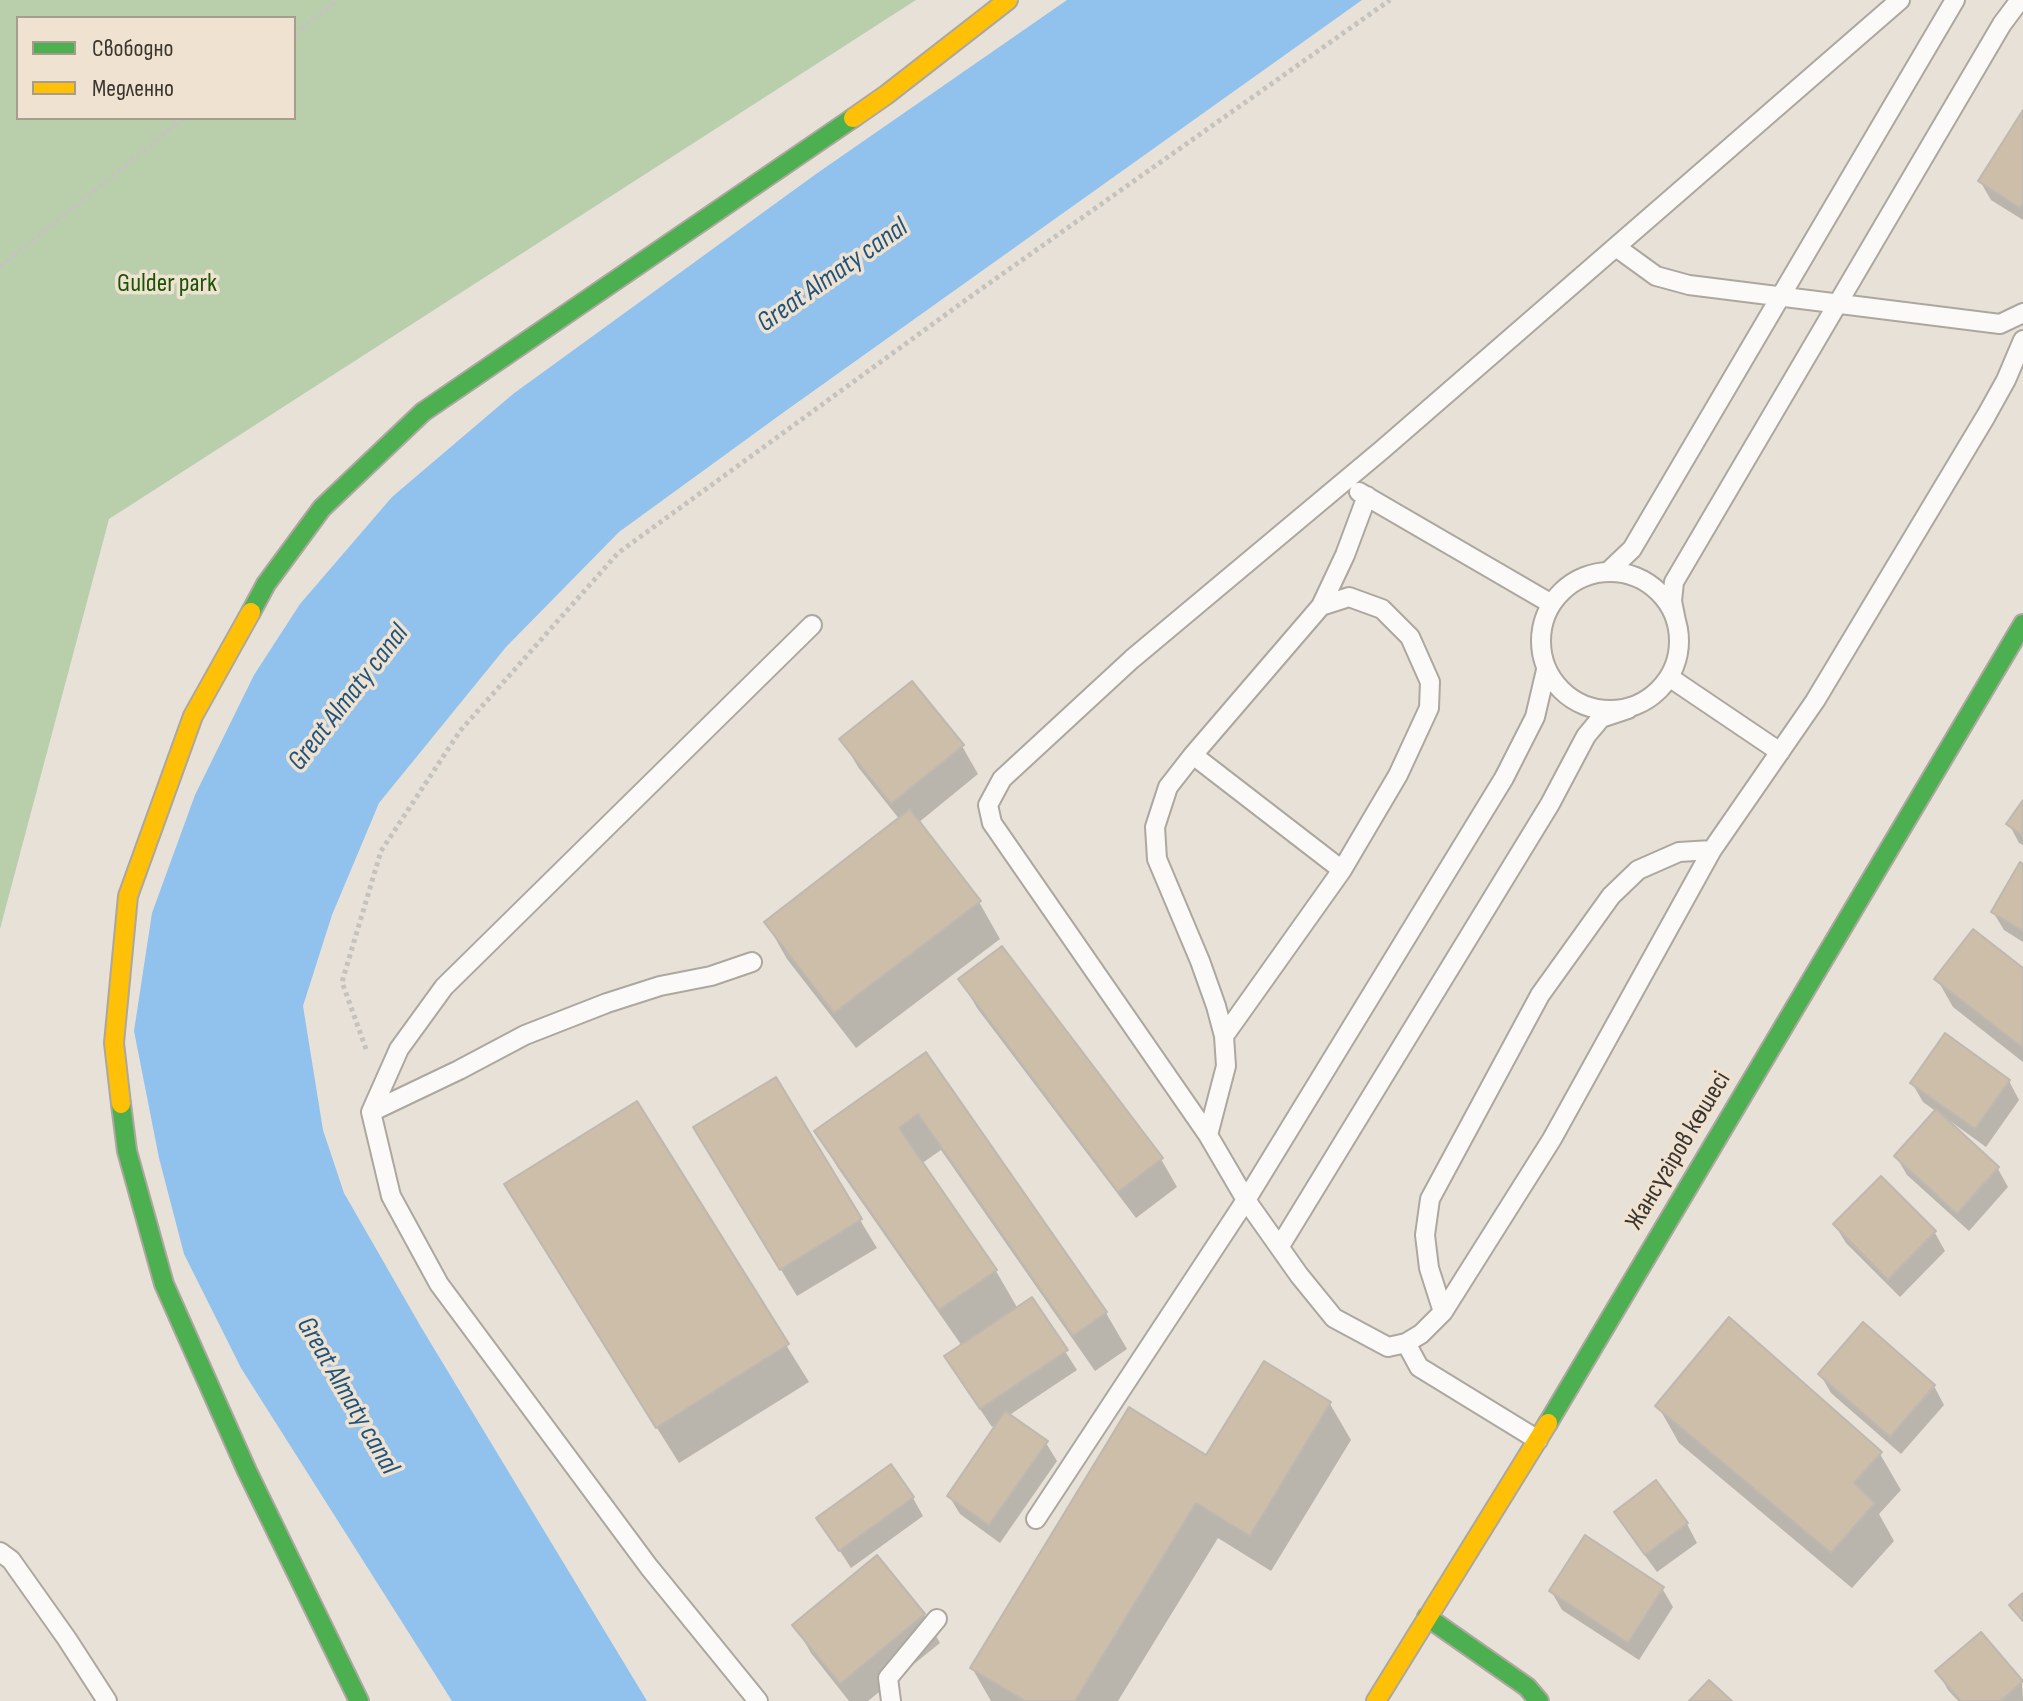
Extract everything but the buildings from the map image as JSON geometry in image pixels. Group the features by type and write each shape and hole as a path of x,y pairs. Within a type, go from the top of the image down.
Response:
{"street":[{"path":"359,1701 247,1471 164,1284 127,1151 114,1043 128,896 193,716 266,584 322,508 423,412 886,95 1008,0"},
{"name":"Жансүгіров көшесі","path":"1376,1701 1538,1440 2023,624"},
{"path":"1427,1617 1527,1687 1539,1701"}],"lane":[{"path":"1900,0 1343,482 1132,659 1002,779 988,805 992,823 1208,1135 1246,1200 1334,1318 1388,1347 1406,1343 1421,1334 1443,1312 1552,1139 1712,850 1815,701 1986,416 2023,340"},
{"path":"1610,570 1632,549 1955,0"},
{"path":"1280,1246 1542,817 1586,736 1601,718 1643,702 1662,688 1669,677 1679,645 1672,601 1674,582 2002,24 2020,0"},
{"path":"1616,247 1656,276 1689,285 2000,324 2023,313"},
{"path":"1343,482 1550,603"},
{"path":"1208,1135 1226,1066 1224,1036 1200,961 1157,859 1155,827 1168,787 1321,606 1345,555 1367,496"},
{"path":"1628,709 1603,711 1589,708 1568,697 1546,670 1541,653 1541,628 1550,603 1567,585 1596,572 1610,570 1633,575 1654,587 1670,605 1676,621"},
{"path":"1224,1036 1342,870 1398,775 1429,708 1430,682 1410,637 1382,609 1349,597 1321,606"},
{"path":"758,1701 649,1567 439,1284 391,1196 371,1112 399,1049 444,987 812,625"},
{"path":"1036,1519 1246,1200 1504,778 1535,717 1546,670"},
{"path":"1669,677 1780,752"},
{"path":"1193,755 1342,870"},
{"path":"1443,1312 1429,1268 1425,1235 1430,1199 1540,995 1611,896 1638,870 1679,852 1712,850"},
{"path":"371,1112 525,1035 647,990 711,976 752,962"},
{"path":"1406,1343 1419,1367 1538,1440"},
{"path":"0,1552 11,1560 107,1701"},
{"path":"891,1701 888,1678 937,1619"}],"path":[{"path":"296,32 339,0"},
{"path":"381,1090 342,982 381,851 460,731 618,553 936,322 1390,0"},
{"path":"0,267 182,120"}],"green space":[{"name":"Gulder park","path":"0,0 916,0 109,519 0,929"}],"water":[{"name":"Great Almaty canal","path":"1067,0 1362,0 619,532 506,647 379,803 332,915 303,1006 323,1130 344,1193 421,1327 647,1701 452,1701 241,1368 184,1254 159,1158 134,1031 152,913 195,795 254,675 300,604 392,497 513,394 816,174"}],"traffic: fast":[{"path":"251,612 266,584 322,508 423,412 853,118"},
{"path":"1548,1423 2023,624"},
{"path":"121,1104 127,1151 164,1284 247,1471 359,1701"},
{"path":"1427,1617 1527,1687 1539,1701"}],"traffic: slow":[{"path":"853,118 1008,0"},
{"path":"121,1104 114,1043 128,896 193,716 251,612"},
{"path":"1376,1701 1548,1423"}]}
